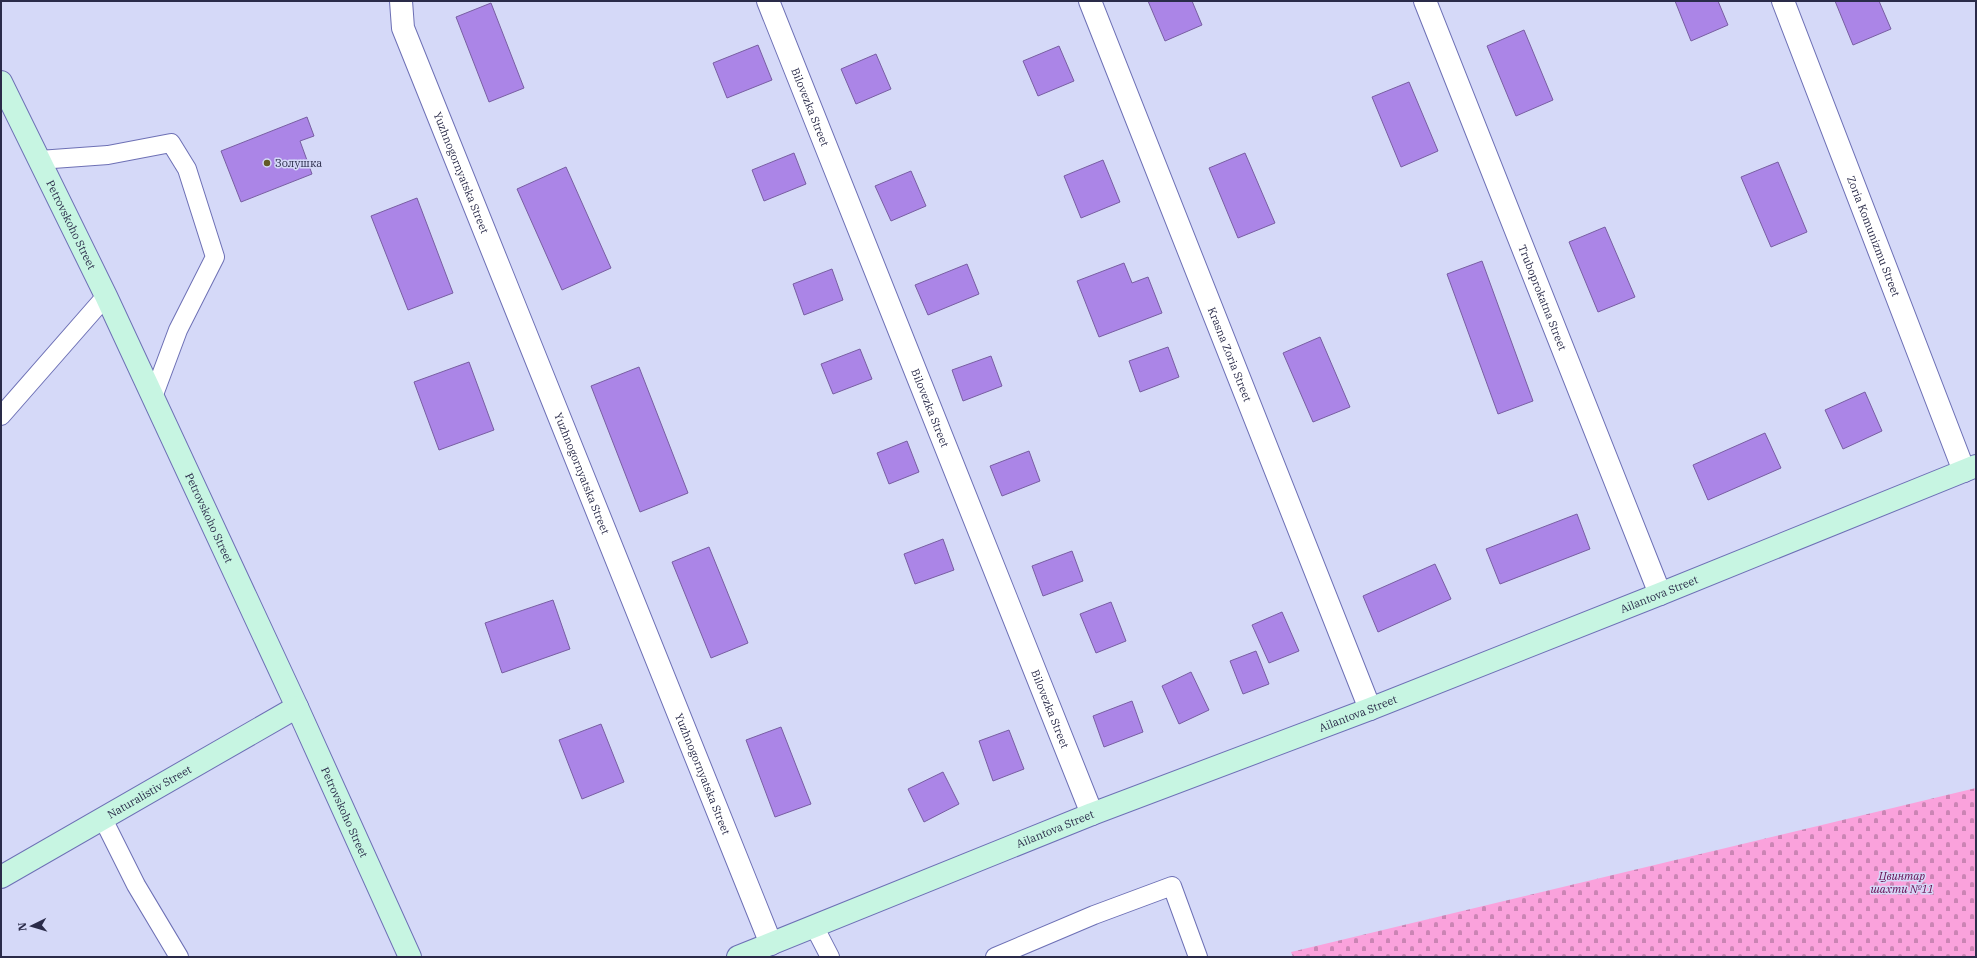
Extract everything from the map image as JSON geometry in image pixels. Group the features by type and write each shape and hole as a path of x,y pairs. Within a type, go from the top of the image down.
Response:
{"street":[{"name":"Yuzhnogornyatska Street","path":"400,1 403,28 771,944"},
{"name":"Bilovezka Street","path":"768,1 1092,814"},
{"name":"Krasna Zoria Street","path":"1090,1 1370,708"},
{"name":"Truboprokatna Street","path":"1425,1 1660,594"},
{"name":"Zoria Komunizmu Street","path":"1783,1 1970,468"},
{"name":"Petrovskoho Street","path":"1,82 106,296 297,707 410,957"},
{"name":"Ailantova Street","path":"738,957 1092,814 1370,708 1660,594 1970,468"},
{"name":"Naturalistiv Street","path":"1,877 297,707"}],"lane":[{"path":"39,160 108,155 171,143 187,169 215,257 178,330 153,397"},
{"path":"1,416 106,296"},
{"path":"103,819 136,885 179,957"},
{"path":"995,957 1094,914 1172,886 1198,957"},
{"path":"814,926 830,957"}],"green space":[{"name":"Цвинтар шахти №11","path":"1976,788 1976,957 1293,957 1291,952"}],"building":[{"path":"1148,1 1192,1 1202,25 1165,41"},
{"path":"1675,1 1718,1 1728,25 1691,41"},
{"path":"1835,1 1879,1 1891,29 1853,45"},
{"path":"491,3 524,88 489,102 456,17"},
{"path":"1524,30 1553,100 1516,116 1487,46"},
{"path":"758,45 772,80 727,98 713,63"},
{"path":"1059,46 1074,81 1038,96 1023,61"},
{"path":"876,54 891,89 856,104 841,69"},
{"path":"1409,82 1438,151 1401,167 1372,97"},
{"name":"Золушка","path":"307,117 314,136 300,141 312,174 241,202 221,151"},
{"path":"794,153 806,184 764,201 752,170"},
{"path":"1245,153 1275,223 1238,238 1209,168"},
{"path":"1103,160 1120,202 1081,218 1064,176"},
{"path":"1778,162 1807,232 1771,247 1741,177"},
{"path":"566,167 611,268 562,290 517,189"},
{"path":"911,171 926,206 891,221 875,186"},
{"path":"417,198 453,293 408,310 371,216"},
{"path":"1605,227 1635,297 1598,312 1569,242"},
{"path":"1482,261 1533,401 1498,414 1447,274"},
{"path":"1124,263 1132,283 1148,277 1162,313 1099,337 1077,281"},
{"path":"967,264 979,294 928,315 915,285"},
{"path":"832,269 843,300 804,315 793,284"},
{"path":"1320,337 1350,407 1313,422 1283,353"},
{"path":"1168,347 1179,377 1140,392 1129,361"},
{"path":"860,349 872,379 833,394 821,364"},
{"path":"991,356 1002,386 963,401 952,370"},
{"path":"469,362 494,430 439,450 414,382"},
{"path":"639,367 688,493 640,512 591,386"},
{"path":"1865,392 1882,431 1843,449 1825,410"},
{"path":"1765,433 1781,468 1708,500 1693,465"},
{"path":"907,441 919,472 889,484 877,453"},
{"path":"1029,451 1040,481 1002,496 990,466"},
{"path":"1577,514 1590,549 1500,584 1486,549"},
{"path":"943,539 954,570 915,584 904,554"},
{"path":"709,547 748,643 711,658 672,562"},
{"path":"1072,551 1083,581 1043,596 1032,566"},
{"path":"1435,564 1451,599 1378,632 1363,596"},
{"path":"553,600 570,649 502,673 485,623"},
{"path":"1111,602 1126,641 1096,653 1080,614"},
{"path":"1282,612 1299,651 1269,663 1252,625"},
{"path":"1256,651 1269,684 1243,694 1230,661"},
{"path":"1191,672 1209,710 1179,724 1162,686"},
{"path":"1132,701 1143,732 1104,747 1093,716"},
{"path":"601,724 624,782 582,799 559,740"},
{"path":"781,727 811,804 775,817 746,740"},
{"path":"1009,730 1024,769 993,781 979,741"},
{"path":"943,772 959,804 924,822 908,789"}],"place":[{"name":"Золушка","path":"267,163"}]}
